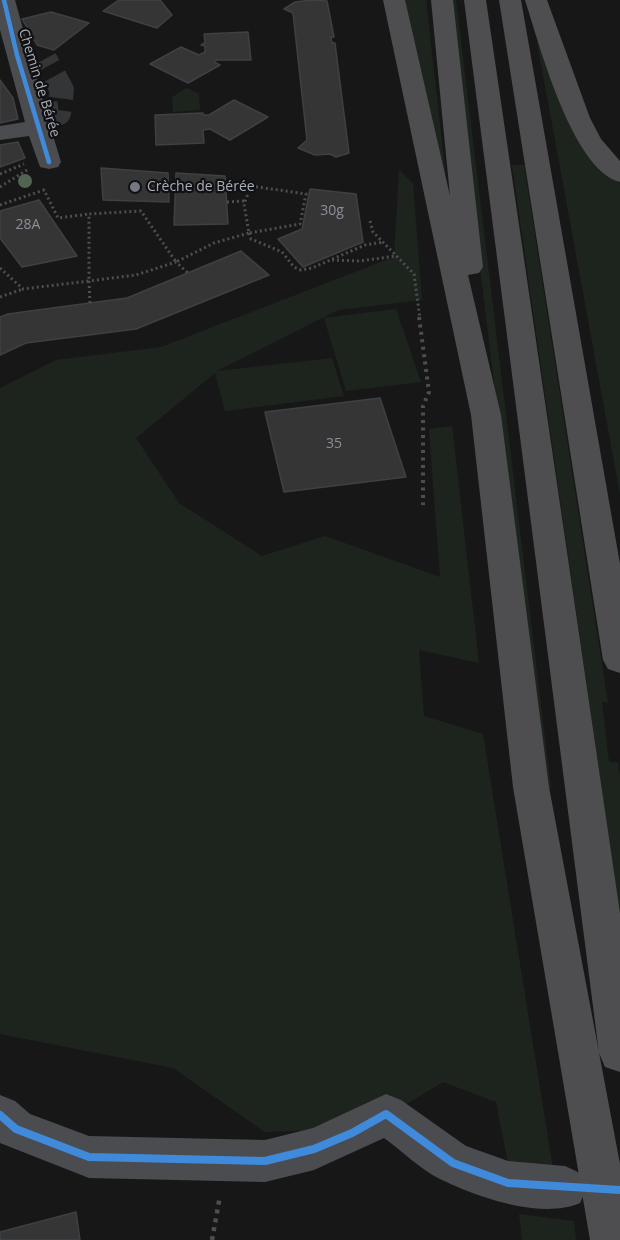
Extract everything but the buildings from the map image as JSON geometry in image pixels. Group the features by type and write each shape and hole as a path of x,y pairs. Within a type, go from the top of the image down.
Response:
{"highway":[{"path":"394,0 486,415"},
{"path":"442,0 486,415 531,788 612,1240"},
{"path":"475,0 620,1053"},
{"path":"510,0 620,660"},
{"path":"536,0 581,123 596,150 620,175"}],"street":[{"name":"Chemin de Bérée","path":"3,9 41,127 49,162"},
{"name":"Chemin de Bérée","path":"0,133 41,127"},
{"path":"0,1115 16,1129 89,1157 265,1161 314,1149 352,1133 386,1114 453,1163 508,1183 565,1188"}],"path":[{"path":"0,174 25,164"},
{"path":"0,297 23,289 136,275 176,262 220,240 250,235 300,224 306,194 251,186 245,194 243,210 250,235 251,239 282,252 294,267 312,268 365,245 384,242"},
{"path":"0,205 44,190 58,218 141,211 176,262 188,273"},
{"path":"226,202 244,201"},
{"path":"89,214 90,303"},
{"path":"370,221 374,232 414,274 429,392 423,406 423,505"},
{"path":"330,260 360,261 397,256"},
{"path":"0,268 23,289"},
{"path":"212,1240 226,1161"}],"shaded area":[{"path":"399,0 426,0 447,187"},
{"path":"447,0 456,0 551,788 544,787"},
{"path":"537,42 543,42 605,170 620,183 620,494"},
{"path":"187,88 199,94 200,110 173,112 172,97"},
{"path":"512,165 524,165 608,703 602,702 609,762 618,762 620,776 620,916"},
{"path":"399,170 413,184 422,300 338,310 217,371 332,358 344,396 225,411 215,373 136,438 179,503 262,556 325,536 440,577 429,429 452,426 479,663 419,650 424,716 483,734 554,1175 509,1168 496,1102 443,1082 367,1128 265,1132 173,1068 0,1034 0,388 56,360 161,347 394,257"},
{"path":"396,309 421,382 346,391 324,318"},
{"path":"519,1214 574,1221 576,1240 522,1240"}],"tunnel":[{"path":"38,116 59,113 62,90 45,59"}],"cycle path":[{"path":"4,0 17,55 49,162"},
{"path":"0,1115 16,1129 89,1157 265,1161 314,1149 352,1133 386,1114 453,1163 508,1183 620,1190"}],"place":[{"name":"Crèche de Bérée","path":"135,187"}]}
